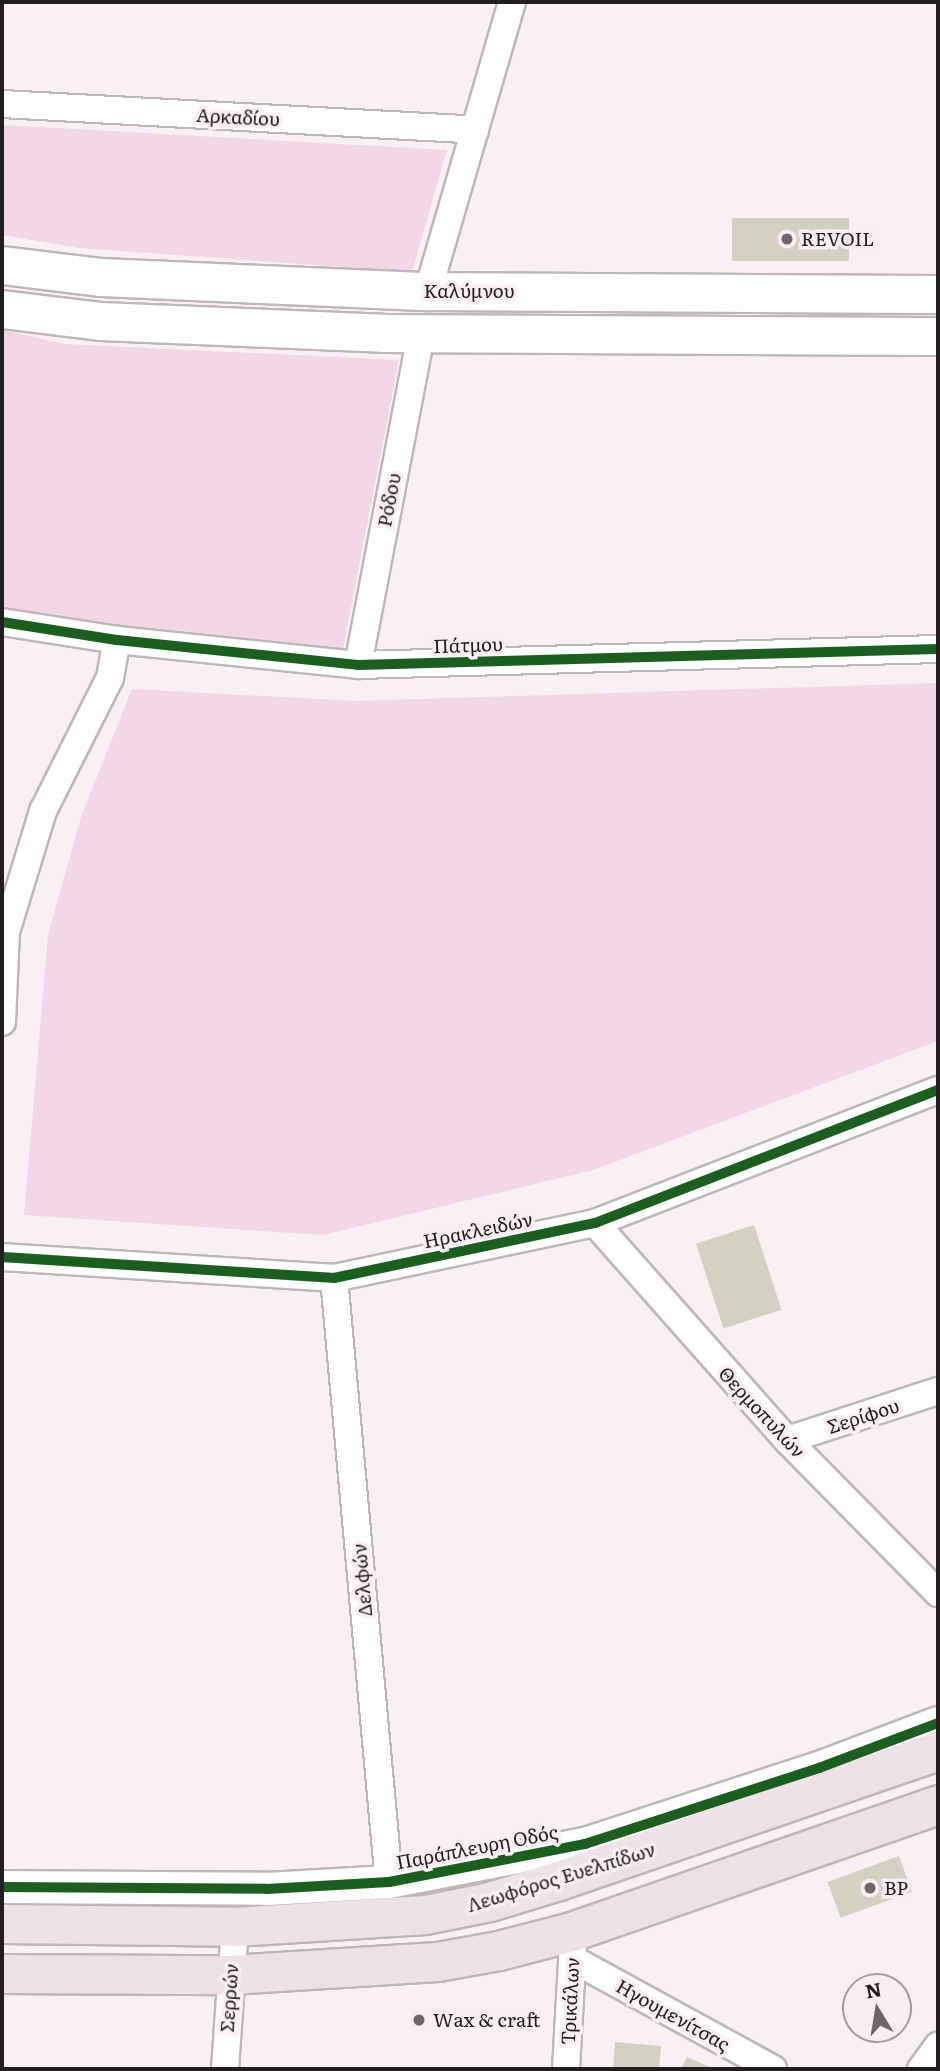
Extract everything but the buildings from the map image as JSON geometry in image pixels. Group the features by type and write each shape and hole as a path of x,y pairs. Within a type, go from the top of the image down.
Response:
{"main road":[{"name":"Καλύμνου","path":"2,265 101,277 428,291 938,294"},
{"path":"2,309 101,321 421,334 938,336"},
{"name":"Λεωφόρος Ευελπίδων","path":"2,1924 235,1927 426,1915 490,1902 938,1751"},
{"path":"2,1974 230,1975 438,1962 573,1946 938,1805"}],"street":[{"path":"428,291 512,2"},
{"name":"Αρκαδίου","path":"2,104 475,130"},
{"name":"Ρόδου","path":"358,665 421,334"},
{"name":"Πάτμου","path":"2,622 117,640 358,665 938,649"},
{"path":"2,1022 6,932 43,811 110,678 117,640"},
{"name":"Ηρακλειδών","path":"2,1257 334,1278 595,1223 938,1090"},
{"name":"Θερμοπυλών","path":"595,1223 787,1440 938,1593"},
{"name":"Δελφών","path":"334,1278 389,1882"},
{"name":"Σερίφου","path":"787,1440 938,1391"},
{"name":"Παράπλευρη Οδός","path":"2,1887 267,1889 389,1882 585,1844 819,1768 938,1723"},
{"name":"Σερρών","path":"225,2069 235,1927"},
{"name":"Τρικάλων","path":"566,2069 573,1946"},
{"name":"Ηγουμενίτσας","path":"573,1946 772,2069"},
{"path":"921,2069 938,2046"}],"shaded area":[{"path":"2,125 447,150 412,272 80,248 2,235"},
{"path":"2,330 65,344 399,360 343,649 110,633 2,614"},
{"path":"938,683 938,1041 593,1170 323,1235 24,1215 48,935 81,817 132,689 355,701"}],"cycle path":[{"path":"2,622 117,640 358,665 938,649"},
{"path":"2,1257 334,1278 595,1223 938,1090"},
{"path":"2,1887 267,1889 389,1882 585,1844 819,1768 938,1723"}],"place":[{"name":"REVOIL","path":"787,239"},
{"name":"BP","path":"870,1888"},
{"name":"Wax & craft","path":"419,2020"}]}
